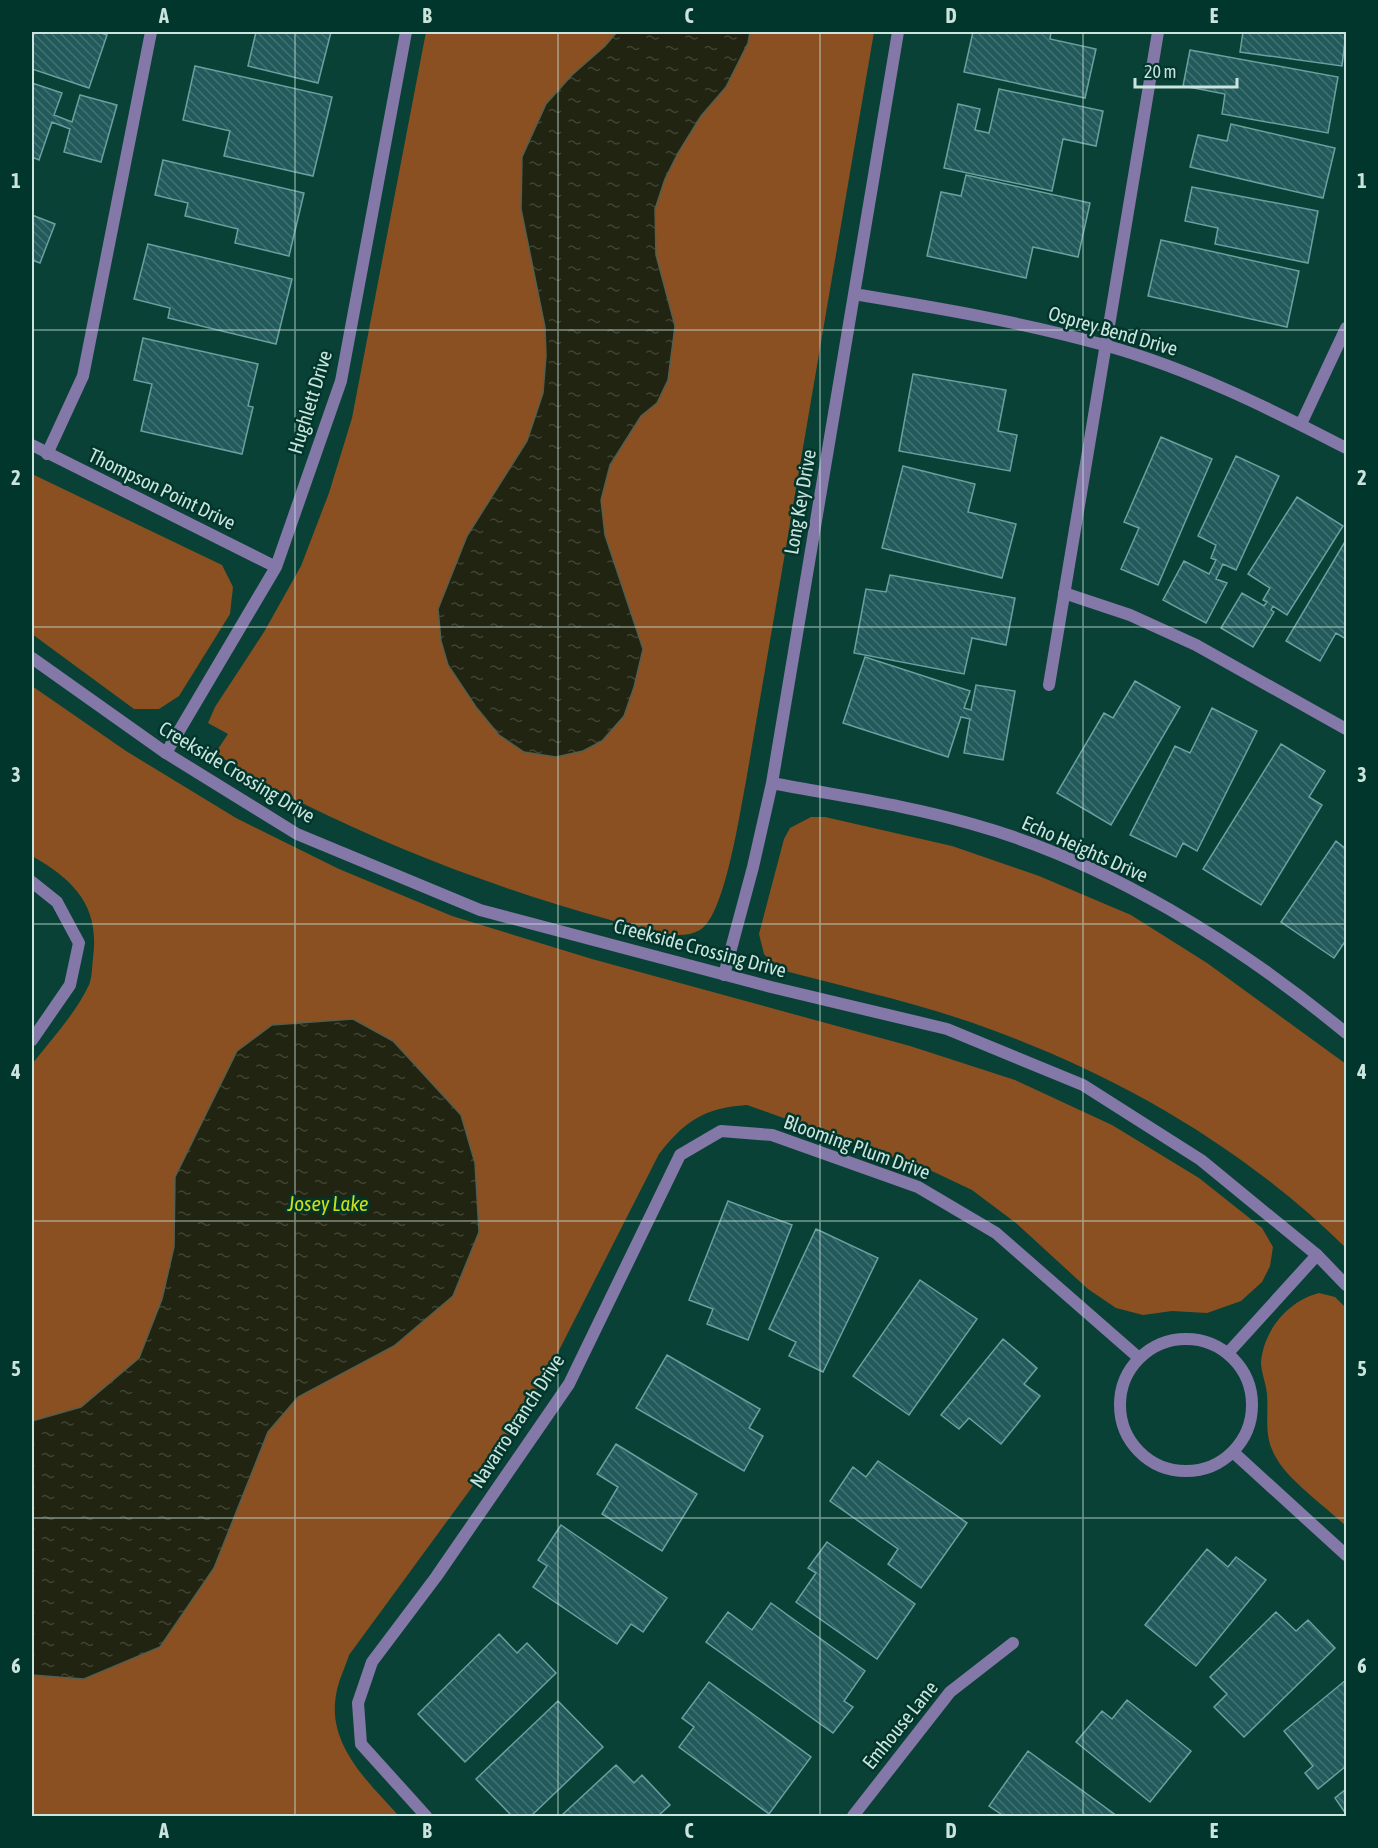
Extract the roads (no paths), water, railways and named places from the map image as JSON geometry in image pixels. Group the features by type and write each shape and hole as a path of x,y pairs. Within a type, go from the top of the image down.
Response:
{"street":[{"path":"47,454 83,376 151,32"},
{"name":"Hughlett Drive","path":"166,753 276,567 341,381 406,32"},
{"name":"Long Key Drive","path":"724,975 753,867 772,783 898,32"},
{"path":"1049,685 1158,32"},
{"name":"Osprey Bend Drive","path":"854,294 994,318 1105,345 1172,367 1301,424 1347,448"},
{"path":"1301,424 1347,328"},
{"name":"Thompson Point Drive","path":"32,445 276,567"},
{"path":"1064,593 1130,615 1196,645 1347,729"},
{"name":"Creekside Crossing Drive","path":"32,658 166,753 297,834 480,910 724,975 947,1029 1083,1085 1202,1160 1317,1255 1347,1285"},
{"name":"Echo Heights Drive","path":"772,783 912,808 975,824 1042,848 1114,880 1189,923 1265,971 1347,1033"},
{"path":"32,882 57,902 79,943 70,985 32,1040"},
{"name":"Blooming Plum Drive","path":"721,1131 772,1135 918,1187 996,1233 1139,1358"},
{"name":"Navarro Branch Drive","path":"426,1816 361,1744 358,1703 372,1662 436,1576 569,1384 680,1155 721,1131"},
{"path":"1228,1353 1317,1255"},
{"path":"1182,1338 1206,1342 1228,1353 1245,1375 1252,1401 1248,1429 1233,1452 1212,1467 1186,1472 1160,1467 1139,1453 1124,1431 1119,1406 1124,1380 1139,1358 1159,1344 1182,1338"},
{"path":"1233,1452 1347,1555"},
{"name":"Emhouse Lane","path":"852,1816 950,1692 1014,1643"}],"water":[{"path":"617,32 750,32 748,43 726,87 701,116 678,153 665,179 655,209 656,255 675,326 668,380 657,403 641,416 610,465 601,500 605,535 643,649 634,687 624,716 602,741 583,751 556,757 524,752 499,735 476,707 448,665 441,641 438,609 467,536 527,441 543,393 546,356 545,327 521,209 522,157 546,104 572,75 605,46"},
{"name":"Josey Lake","path":"353,1019 393,1041 461,1115 475,1163 479,1232 453,1296 394,1346 298,1397 268,1432 214,1568 160,1647 84,1679 32,1675 32,1421 81,1407 139,1358 162,1299 174,1247 175,1177 237,1051 272,1025"}]}
